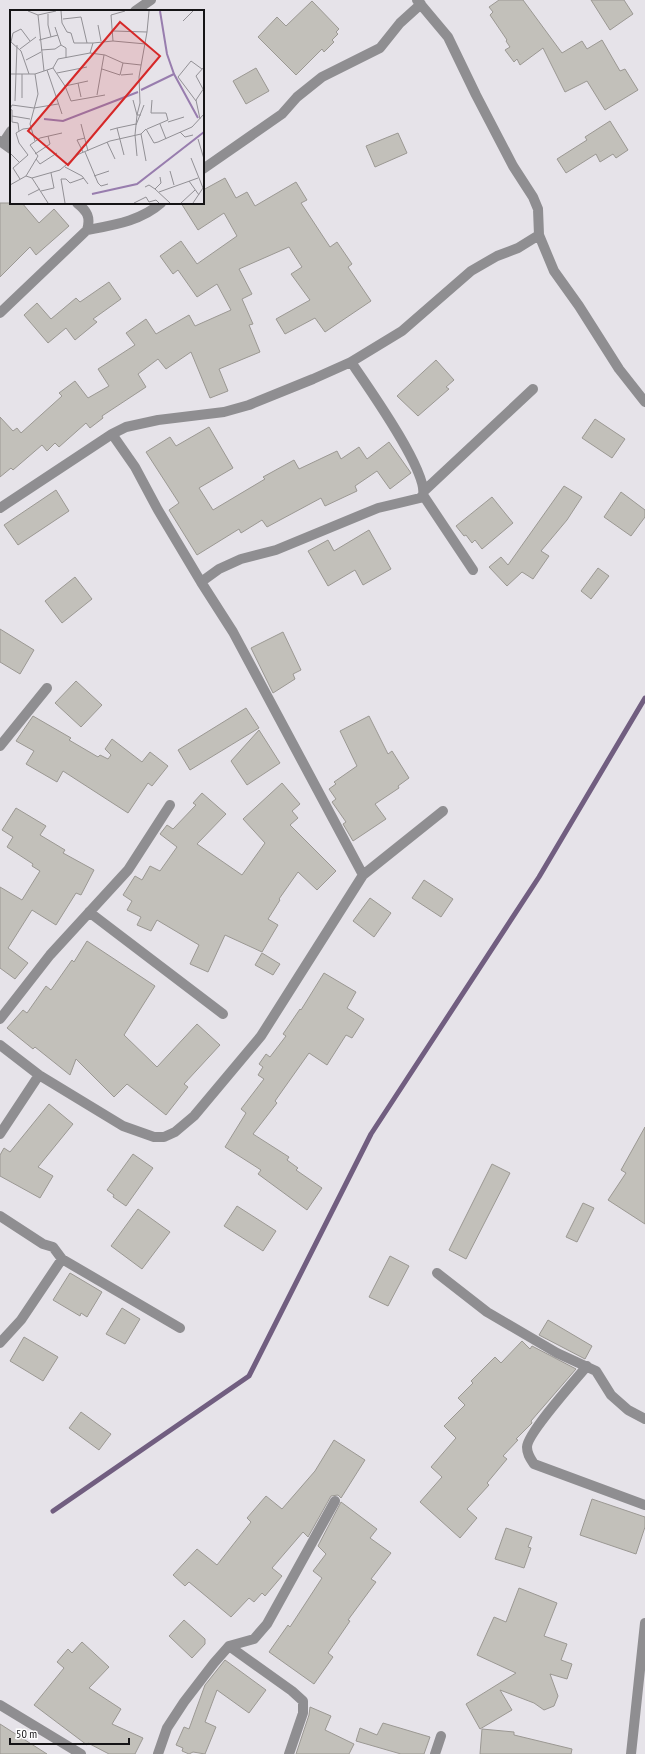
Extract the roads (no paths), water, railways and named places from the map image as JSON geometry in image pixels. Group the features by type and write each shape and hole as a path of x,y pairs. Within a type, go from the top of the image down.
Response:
{"street":[{"path":"136,10 151,0"},
{"path":"204,168 282,114 297,96 322,77 380,48 419,2 448,38 476,95 514,166 533,197 538,209 540,235 554,271 579,306 619,369 645,402"},
{"path":"5,144 10,133"},
{"path":"0,313 87,230 90,221 86,210 78,204"},
{"path":"87,230 120,224 144,215 160,204"},
{"path":"0,508 112,434 126,427 158,420 224,412 249,405 350,362 402,331 471,271 497,256 518,248 540,235"},
{"path":"350,362 377,398 413,461 423,493 472,570"},
{"path":"200,582 219,569 241,559 276,550 378,508 420,498 423,493 533,389"},
{"path":"112,434 135,467 200,582 233,632 363,875"},
{"path":"0,746 47,688"},
{"path":"0,1019 50,955 128,870 170,805"},
{"path":"0,1045 39,1076 123,1126 154,1137 164,1136 175,1132 194,1116 261,1036 363,875 443,811"},
{"path":"89,912 223,1014"},
{"path":"0,1134 39,1076"},
{"path":"0,1216 43,1244 53,1247 62,1259 180,1328"},
{"path":"0,1343 21,1320 62,1259"},
{"path":"437,1273 487,1312 557,1353 596,1371 611,1395 628,1410 645,1419"},
{"path":"587,1366 534,1432 527,1445 528,1456 534,1464 645,1505"},
{"path":"158,1754 167,1728 184,1702 229,1646 254,1639 267,1624 335,1501"},
{"path":"631,1754 645,1623"},
{"path":"229,1646 292,1691 303,1701 303,1714 288,1754"},
{"path":"2,1708 81,1754"},
{"path":"435,1754 441,1736"}],"waterway":[{"path":"53,1511 249,1376 371,1134 539,877 645,698"}]}
